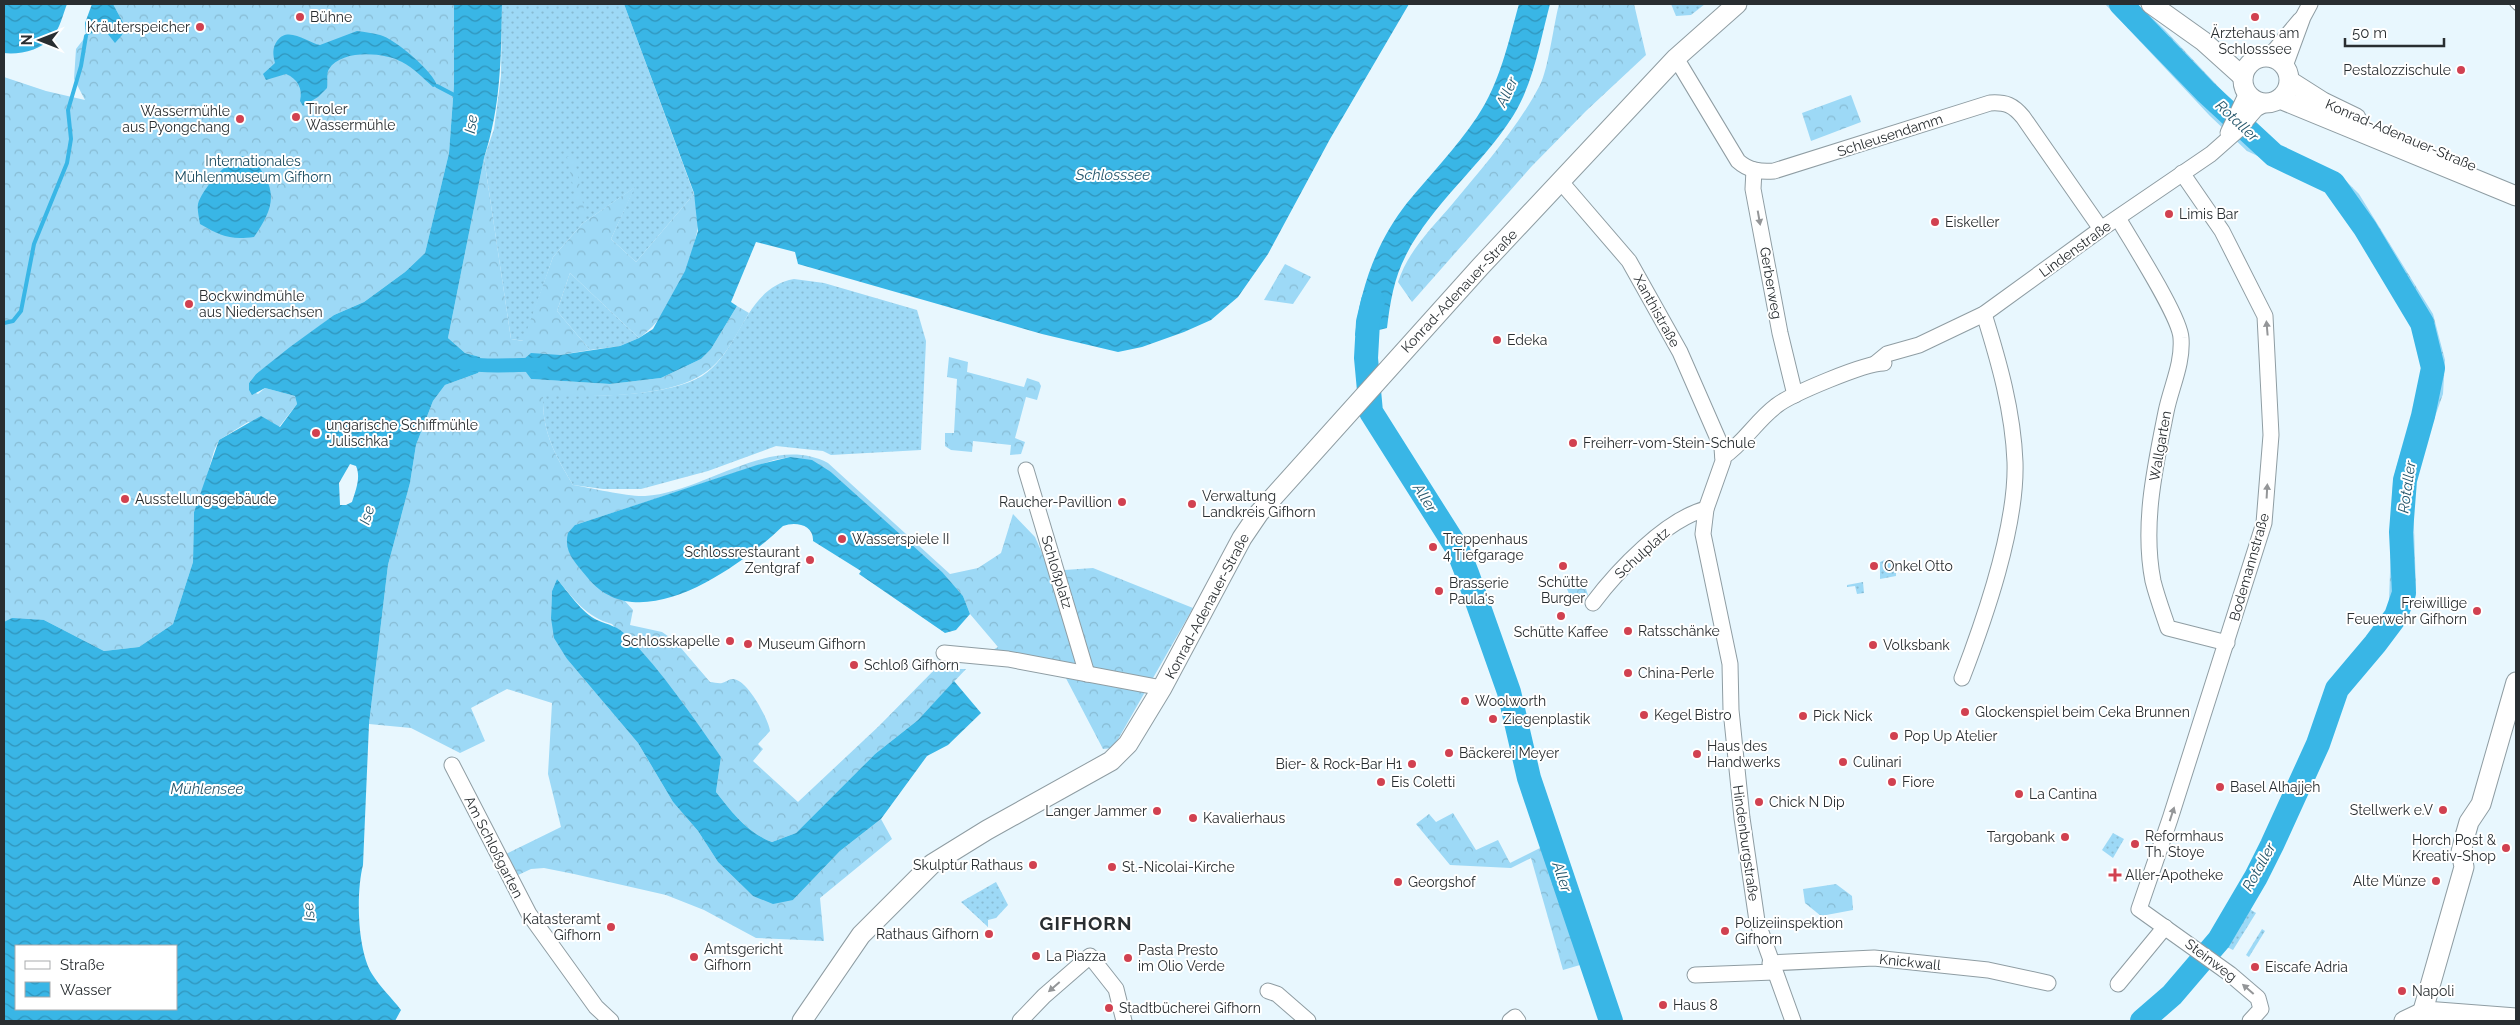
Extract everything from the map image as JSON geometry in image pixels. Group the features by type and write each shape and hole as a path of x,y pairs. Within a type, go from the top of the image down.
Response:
{"street":[{"name":"Konrad-Adenauer-Straße","path":"802,1021 861,935 932,864 987,830 1111,761 1128,744 1162,688 1242,538 1259,513 1374,384 1676,58 1737,4"},
{"path":"2150,4 2203,41 2245,85 2254,100 2273,101 2287,90 2287,74 2306,10"},
{"path":"2245,85 2260,59 2275,50 2306,10"},
{"path":"2203,41 2260,59 2278,60 2287,74"},
{"path":"1676,58 1738,161 1754,170"},
{"name":"Konrad-Adenauer-Straße","path":"2287,74 2323,102 2360,120 2486,172 2516,182"},
{"name":"Lindenstraße","path":"2244,115 2245,85"},
{"name":"Konrad-Adenauer-Straße","path":"2273,101 2315,114 2516,196"},
{"name":"Lindenstraße","path":"1723,457 1737,448 1752,428 1778,405 1795,395 1876,363 1886,363 1900,359 1911,354 1919,345 1984,314 2101,229 2211,154 2225,142 2244,115 2273,101"},
{"name":"Schleusendamm","path":"1754,170 1774,171 1983,105 2001,102 2015,107 2023,117 2101,229"},
{"name":"Gerberweg","path":"1754,170 1753,190 1795,395"},
{"name":"Bodemannstraße","path":"2139,910 2227,643 2264,523 2270,435 2265,316 2240,262 2206,206 2182,174"},
{"name":"Xanthistraße","path":"1561,182 1629,261 1680,352 1714,428 1723,457"},
{"name":"Wallgarten","path":"2118,218 2172,312 2181,336 2181,359 2161,435 2149,517 2153,581 2168,628 2227,643"},
{"path":"1962,678 1985,618 2007,531 2015,474 2014,440 2009,406 1984,314"},
{"path":"1706,510 1720,474 1723,457"},
{"name":"Schloßplatz","path":"1026,470 1087,674"},
{"name":"Schulplatz","path":"1592,603 1606,586 1658,536 1684,517 1706,510"},
{"name":"Hindenburgstraße","path":"1706,510 1703,534 1729,655 1742,818 1757,921 1793,1021"},
{"path":"944,653 1008,659 1162,688"},
{"path":"2423,1016 2464,867 2461,852 2465,836 2469,822 2481,804 2516,682"},
{"name":"Am Schloßgarten","path":"452,765 529,914 596,1007 611,1021"},
{"name":"Steinweg","path":"2139,910 2216,963 2258,998 2261,1009 2250,1021"},
{"path":"2118,984 2165,927"},
{"path":"1020,1021 1044,996 1090,956 1116,990 1124,1021"},
{"name":"Knickwall","path":"1695,975 1874,958 1988,970 2048,983"},
{"path":"1268,991 1277,994 1308,1021"},
{"path":"2404,1021 2423,1016 2516,1018"},
{"path":"1510,1021 1515,1017 1518,1021"}],"green space":[{"name":"Internationales Mühlenmuseum Gifhorn","path":"113,4 454,4 454,85 449,153 425,253 405,272 364,302 334,315 256,374 249,383 249,390 258,394 265,388 295,396 297,404 279,427 248,422 219,440 194,512 193,562 173,624 139,647 104,651 44,620 4,622 4,77 46,91 85,100 74,79 76,49 86,36 95,32 107,33 111,36 125,26"},
{"path":"502,4 624,4 694,194 636,262 611,239 634,188 583,223 553,257 524,341 511,339 484,158 494,129 501,76"},
{"path":"1559,4 1634,4 1646,55 1586,111 1531,167 1412,302 1398,282 1408,259 1422,239 1500,146 1531,101 1546,69"},
{"path":"1671,4 1705,4 1691,15 1676,16"},
{"path":"2105,4 2137,4 2164,29 2262,133 2283,147 2342,177 2359,194 2433,314 2445,360 2443,394 2417,468 2413,497 2416,589 2401,627 2342,698 2316,774 2278,856 2225,944 2184,997 2157,1021 2134,1021 2185,971 2214,934 2251,872 2298,772 2319,715 2338,673 2380,624 2389,603 2393,480 2401,451 2425,387 2424,351 2385,276 2331,194 2317,184 2247,151 2210,116"},
{"path":"1851,95 1861,122 1811,141 1802,113"},
{"path":"574,156 586,219 580,220 567,157"},
{"path":"484,158 511,339 523,341 553,257 583,223 635,187 611,239 636,262 694,194 696,203 698,227 684,276 669,305 650,329 639,338 570,273 557,311 590,350 560,355 529,356 523,367 531,379 610,384 661,378 701,359 711,349 737,306 749,313 722,357 710,369 694,379 675,386 630,394 543,396 547,432 561,464 573,485 620,494 645,496 691,485 761,459 784,455 806,456 828,463 950,574 978,568 1001,553 1013,514 1035,537 1050,571 1093,568 1193,608 1113,748 1103,749 1058,663 989,652 998,647 970,614 963,596 942,573 831,472 790,457 774,460 575,525 608,595 624,600 633,610 630,625 662,632 675,641 710,682 721,683 733,679 739,681 751,693 762,710 770,731 758,744 763,749 753,761 798,802 879,726 941,663 952,669 966,669 918,720 875,754 796,833 772,842 755,833 741,821 716,792 721,757 612,624 588,612 557,579 552,591 551,618 567,659 638,743 673,802 698,831 718,862 753,896 793,900 840,851 881,819 892,839 820,898 824,941 756,938 704,910 666,895 574,874 544,868 531,869 516,876 506,854 561,827 548,774 552,703 507,689 471,708 485,741 460,753 411,728 369,724 388,565 410,483 416,445 433,401 445,385 478,373 480,357 465,353 448,338"},
{"path":"1285,264 1311,277 1293,304 1264,300"},
{"path":"570,273 639,338 620,346 590,350 557,311"},
{"path":"794,279 824,283 917,310 926,341 921,450 831,455 823,451 776,446 708,471 641,489 603,489 573,485 561,464 547,432 543,396 647,392 686,383 702,376 726,352 753,307 764,294 777,285"},
{"path":"949,357 968,362 967,372 1024,387 1027,378 1039,382 1041,386 1037,400 1026,397 1015,438 1025,442 1021,454 1010,455 1011,445 973,441 972,452 951,450 945,446 945,433 954,433 957,379 947,377"},
{"path":"1889,558 1889,562 1896,562 1896,576 1880,579 1880,562"},
{"path":"1863,582 1864,593 1857,594 1855,586 1847,587 1847,585"},
{"path":"1584,583 1588,595 1572,601 1567,589"},
{"path":"1453,813 1476,850 1498,840 1510,863 1544,846 1580,965 1563,970 1531,858 1511,868 1450,865 1416,824 1429,814 1436,822"},
{"path":"2113,833 2124,839 2113,858 2102,850"},
{"path":"996,882 1008,905 996,918 988,920 988,927 961,902"},
{"path":"1836,884 1852,896 1853,910 1821,916 1805,903 1803,889"},
{"path":"2248,908 2256,913 2233,950 2225,946"},
{"path":"2262,929 2265,931 2249,957 2246,955"}],"water":[{"path":"4,4 67,4 55,34 48,42 30,51 4,53"},
{"path":"92,4 113,4 125,26 122,35 115,43 107,33 95,32 86,36 85,23"},
{"name":"Mühlensee","path":"454,4 502,4 499,82 494,120 484,158 448,338 465,353 480,357 481,367 478,373 445,385 433,401 416,445 410,483 388,565 369,724 363,865 359,890 359,920 363,950 372,974 401,1010 395,1021 4,1021 4,622 12,618 44,620 104,651 139,647 173,624 193,562 194,512 219,440 261,416 280,427 297,404 295,396 265,388 252,395 249,390 249,383 256,374 290,347 334,315 364,302 405,272 425,253 449,153 454,85","holes":["350,464 356,466 358,479 352,502 340,505 339,483"]},
{"name":"Schlosssee","path":"624,4 1409,4 1330,139 1268,254 1238,297 1211,320 1184,332 1142,347 1118,352 1042,334 798,264 795,252 756,242 731,302 737,306 711,349 701,359 661,378 610,384 531,379 523,368 523,360 531,353 560,355 620,346 639,338 653,329 685,271 698,231 694,193"},
{"path":"1519,4 1550,4 1536,61 1520,103 1501,134 1429,219 1417,236 1398,273 1391,300 1387,328 1355,336 1361,300 1379,249 1396,218 1461,139 1485,104 1503,62"},
{"path":"357,31 380,35 395,42 422,65 435,80 437,86 433,87 410,67 394,59 375,55 353,55 343,58 329,69 327,88 318,97 303,106 300,101 299,85 294,79 286,74 266,80 263,74 275,63 273,54 275,44 282,36 298,36 320,45"},
{"path":"240,156 250,158 257,164 267,179 270,188 271,196 268,212 254,237 238,238 226,236 200,224 198,204 204,191 222,170"},
{"path":"790,457 812,460 831,472 942,572 963,596 970,614 956,630 945,633 859,574 861,571 813,541 811,531 798,524 783,526 742,560 716,577 688,591 660,600 633,602 608,595 587,577 569,552 567,546 568,533 575,525 757,465"},
{"path":"557,579 591,617 624,633 653,664 721,757 716,792 747,827 772,842 796,833 875,754 918,720 954,681 981,713 948,745 927,756 881,819 840,851 793,900 773,904 753,896 718,862 698,831 673,802 638,743 567,659 554,638 551,618 552,591"}],"waterway":[{"name":"Rotaller","path":"2121,4 2206,92 2274,155 2333,183 2365,228 2422,323 2433,368 2423,416 2405,480 2401,532 2404,593 2396,616 2337,689 2318,744 2272,845 2256,877 2219,940 2172,995 2142,1021"},
{"path":"4,323 13,321 21,311 34,244 67,163 71,139 68,110 81,66 86,36"},
{"path":"437,86 458,97"},
{"name":"Aller","path":"1373,301 1368,322 1366,358 1371,412 1457,548 1509,692 1529,778 1611,1021"},
{"path":"463,363 492,366 541,365"}],"railway":[{"path":"2512,4 2516,8"}],"place":[{"name":"Bühne","path":"300,17"},
{"name":"Ärztehaus am Schlosssee","path":"2255,17"},
{"name":"Kräuterspeicher","path":"200,27"},
{"name":"Pestalozzischule","path":"2461,70"},
{"name":"Tiroler Wassermühle","path":"296,117"},
{"name":"Wassermühle aus Pyongchang","path":"240,119"},
{"name":"Limis Bar","path":"2169,214"},
{"name":"Eiskeller","path":"1935,222"},
{"name":"Bockwindmühle aus Niedersachsen","path":"189,304"},
{"name":"Edeka","path":"1497,340"},
{"name":"ungarische Schiffmühle \"Julischka\"","path":"316,433"},
{"name":"Freiherr-vom-Stein-Schule","path":"1573,443"},
{"name":"Ausstellungsgebäude","path":"125,499"},
{"name":"Raucher-Pavillion","path":"1122,502"},
{"name":"Verwaltung Landkreis Gifhorn","path":"1192,504"},
{"name":"Wasserspiele II","path":"842,539"},
{"name":"Treppenhaus 4 Tiefgarage","path":"1433,547"},
{"name":"Schlossrestaurant Zentgraf","path":"810,560"},
{"name":"Schütte Burger","path":"1563,566"},
{"name":"Onkel Otto","path":"1874,566"},
{"name":"Brasserie Paula's","path":"1439,591"},
{"name":"Freiwillige Feuerwehr Gifhorn","path":"2477,611"},
{"name":"Schütte Kaffee","path":"1561,616"},
{"name":"Ratsschänke","path":"1628,631"},
{"name":"Schlosskapelle","path":"730,641"},
{"name":"Museum Gifhorn","path":"748,644"},
{"name":"Volksbank","path":"1873,645"},
{"name":"Schloß Gifhorn","path":"854,665"},
{"name":"China-Perle","path":"1628,673"},
{"name":"Woolworth","path":"1465,701"},
{"name":"Glockenspiel beim Ceka Brunnen","path":"1965,712"},
{"name":"Kegel Bistro","path":"1644,715"},
{"name":"Pick Nick","path":"1803,716"},
{"name":"Ziegenplastik","path":"1493,719"},
{"name":"Pop Up Atelier","path":"1894,736"},
{"name":"Bäckerei Meyer","path":"1449,753"},
{"name":"Haus des Handwerks","path":"1697,754"},
{"name":"Culinari","path":"1843,762"},
{"name":"Bier- & Rock-Bar H1","path":"1412,764"},
{"name":"Eis Coletti","path":"1381,782"},
{"name":"Fiore","path":"1892,782"},
{"name":"Basel Alhajjeh","path":"2220,787"},
{"name":"La Cantina","path":"2019,794"},
{"name":"Chick N Dip","path":"1759,802"},
{"name":"Stellwerk e.V","path":"2443,810"},
{"name":"Langer Jammer","path":"1157,811"},
{"name":"Kavalierhaus","path":"1193,818"},
{"name":"Targobank","path":"2065,837"},
{"name":"Reformhaus Th. Stoye","path":"2135,844"},
{"name":"Horch Post & Kreativ-Shop","path":"2506,848"},
{"name":"Skulptur Rathaus","path":"1033,865"},
{"name":"St.-Nicolai-Kirche","path":"1112,867"},
{"name":"Aller-Apotheke","path":"2115,875"},
{"name":"Alte Münze","path":"2436,881"},
{"name":"Georgshof","path":"1398,882"},
{"name":"Katasteramt Gifhorn","path":"611,927"},
{"name":"Polizeiinspektion Gifhorn","path":"1725,931"},
{"name":"Rathaus Gifhorn","path":"989,934"},
{"name":"La Piazza","path":"1036,956"},
{"name":"Amtsgericht Gifhorn","path":"694,957"},
{"name":"Pasta Presto im Olio Verde","path":"1128,958"},
{"name":"Eiscafe Adria","path":"2255,967"},
{"name":"Napoli","path":"2402,991"},
{"name":"Haus 8","path":"1663,1005"},
{"name":"Stadtbücherei Gifhorn","path":"1109,1008"}],"district":[{"name":"GIFHORN","path":"1086,923"}],"water label":[{"name":"Ise","path":"471,124"},
{"name":"Ise","path":"367,515"},
{"name":"Ise","path":"309,912"}]}
